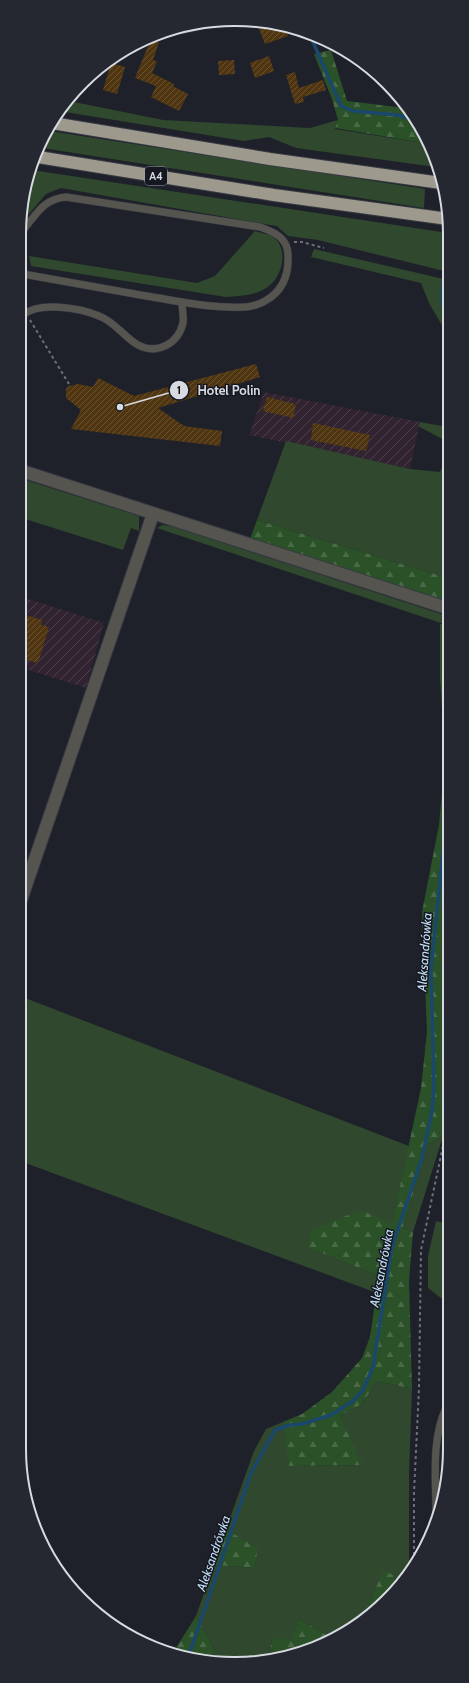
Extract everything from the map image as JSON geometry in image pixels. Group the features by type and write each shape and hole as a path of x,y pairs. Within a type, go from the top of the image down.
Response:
{"highway":[{"path":"58,124 270,159 436,182"},
{"name":"A4","path":"41,157 274,195 443,218"}],"street":[{"path":"26,472 443,606"},
{"path":"26,885 153,514"}],"lane":[{"path":"26,226 46,202 54,198 66,197 249,226 274,232 282,238 288,251 288,263 285,280 276,292 265,301 248,307 228,307 182,302 26,275"},
{"path":"26,313 47,306 100,316 139,346 155,349 166,347 175,340 183,324 182,302"},
{"path":"436,1502 436,1453 443,1415"}],"path":[{"path":"285,244 302,242 324,248"},
{"path":"26,317 69,384"},
{"path":"414,1555 414,1493 419,1388 421,1250 443,1142"}],"shaded area":[{"path":"264,392 420,422 410,469 249,435"},
{"path":"26,598 104,623 86,688 26,669"}],"green space":[{"path":"331,50 347,101 399,107 415,130 421,143 335,128 338,120 332,99 314,54"},
{"path":"74,102 163,120 310,128 338,120 335,129 421,143 432,166 296,148 269,137 244,141 66,112"},
{"path":"53,132 425,189 424,208 45,148"},
{"path":"36,171 443,232 443,270 318,240 288,236 277,226 61,188 46,194 27,217"},
{"path":"255,231 271,236 278,242 281,249 282,264 280,271 272,284 257,293 242,296 226,297 31,266 29,256 197,283 215,276"},
{"path":"314,249 443,279 443,327 429,303 421,283 311,257"},
{"path":"443,409 443,439 418,426 420,422 442,426"},
{"path":"286,441 410,469 440,472 443,465 443,576 257,520"},
{"path":"26,480 139,516 139,531 131,528 123,550 26,519"},
{"path":"257,520 443,576 443,599 437,601 250,539"},
{"path":"162,525 171,526 443,615 443,624 157,528"},
{"path":"440,624 443,624 443,725 440,678"},
{"path":"443,780 443,1136 428,1144 403,1228 413,1232 409,1280 412,1389 377,1381 362,1404 340,1416 363,1465 289,1466 283,1422 302,1414 332,1392 362,1358 370,1337 379,1276 309,1248 310,1231 360,1210 392,1223 421,1088 427,1032 422,912 439,825"},
{"path":"26,998 409,1146 392,1224 310,1248 379,1276 377,1293 26,1163"},
{"path":"443,1136 413,1232 403,1228 428,1144"},
{"path":"436,1221 443,1223 443,1300 428,1288 428,1256"},
{"path":"377,1381 412,1389 409,1475 409,1562 394,1582 394,1575 383,1572 366,1610 350,1622 327,1635 299,1619 290,1641 272,1638 270,1649 277,1653 248,1657 211,1656 215,1650 196,1616 214,1565 254,1568 257,1549 226,1529 254,1451 266,1429 283,1422 290,1466 362,1465 340,1416 362,1404"},
{"path":"443,1429 441,1473 442,1431"},
{"path":"226,1529 258,1549 254,1568 214,1565"},
{"path":"383,1571 394,1575 394,1582 382,1596 366,1610"},
{"path":"196,1616 215,1650 211,1656 176,1648"},
{"path":"299,1619 327,1635 302,1646 288,1650 277,1653 270,1649 272,1638 290,1640"},
{"path":"158,1642 176,1648 167,1646"}],"building":[{"path":"262,28 287,33 288,36 265,44 259,29"},
{"path":"157,41 159,42 153,60 157,62 152,73 174,84 173,86 188,94 179,111 151,97 156,86 135,78 148,45"},
{"path":"269,56 274,71 255,78 250,63"},
{"path":"234,60 235,74 219,75 218,61"},
{"path":"115,64 125,67 117,94 103,90 110,68"},
{"path":"295,72 299,88 323,80 326,90 303,97 304,102 295,104 286,75"},
{"path":"256,364 260,377 158,408 184,426 222,431 220,446 71,429 81,410 66,398 66,389 69,386 78,384 93,387 98,378 134,396"},
{"path":"267,397 296,404 293,418 263,411"},
{"path":"313,423 370,435 366,451 311,440"},
{"path":"26,615 42,620 41,625 49,627 38,663 26,660"}],"waterway":[{"name":"Aleksandrówka","path":"313,42 341,106 353,111 398,115 408,118"},
{"name":"Aleksandrówka","path":"443,282 443,304"},
{"name":"Aleksandrówka","path":"190,1652 251,1473 275,1430 331,1415 353,1401 363,1390 373,1367 392,1247 422,1158 432,1112 434,1087 431,969 443,852"}],"place":[{"name":"Hotel Polin","path":"120,407"}]}
